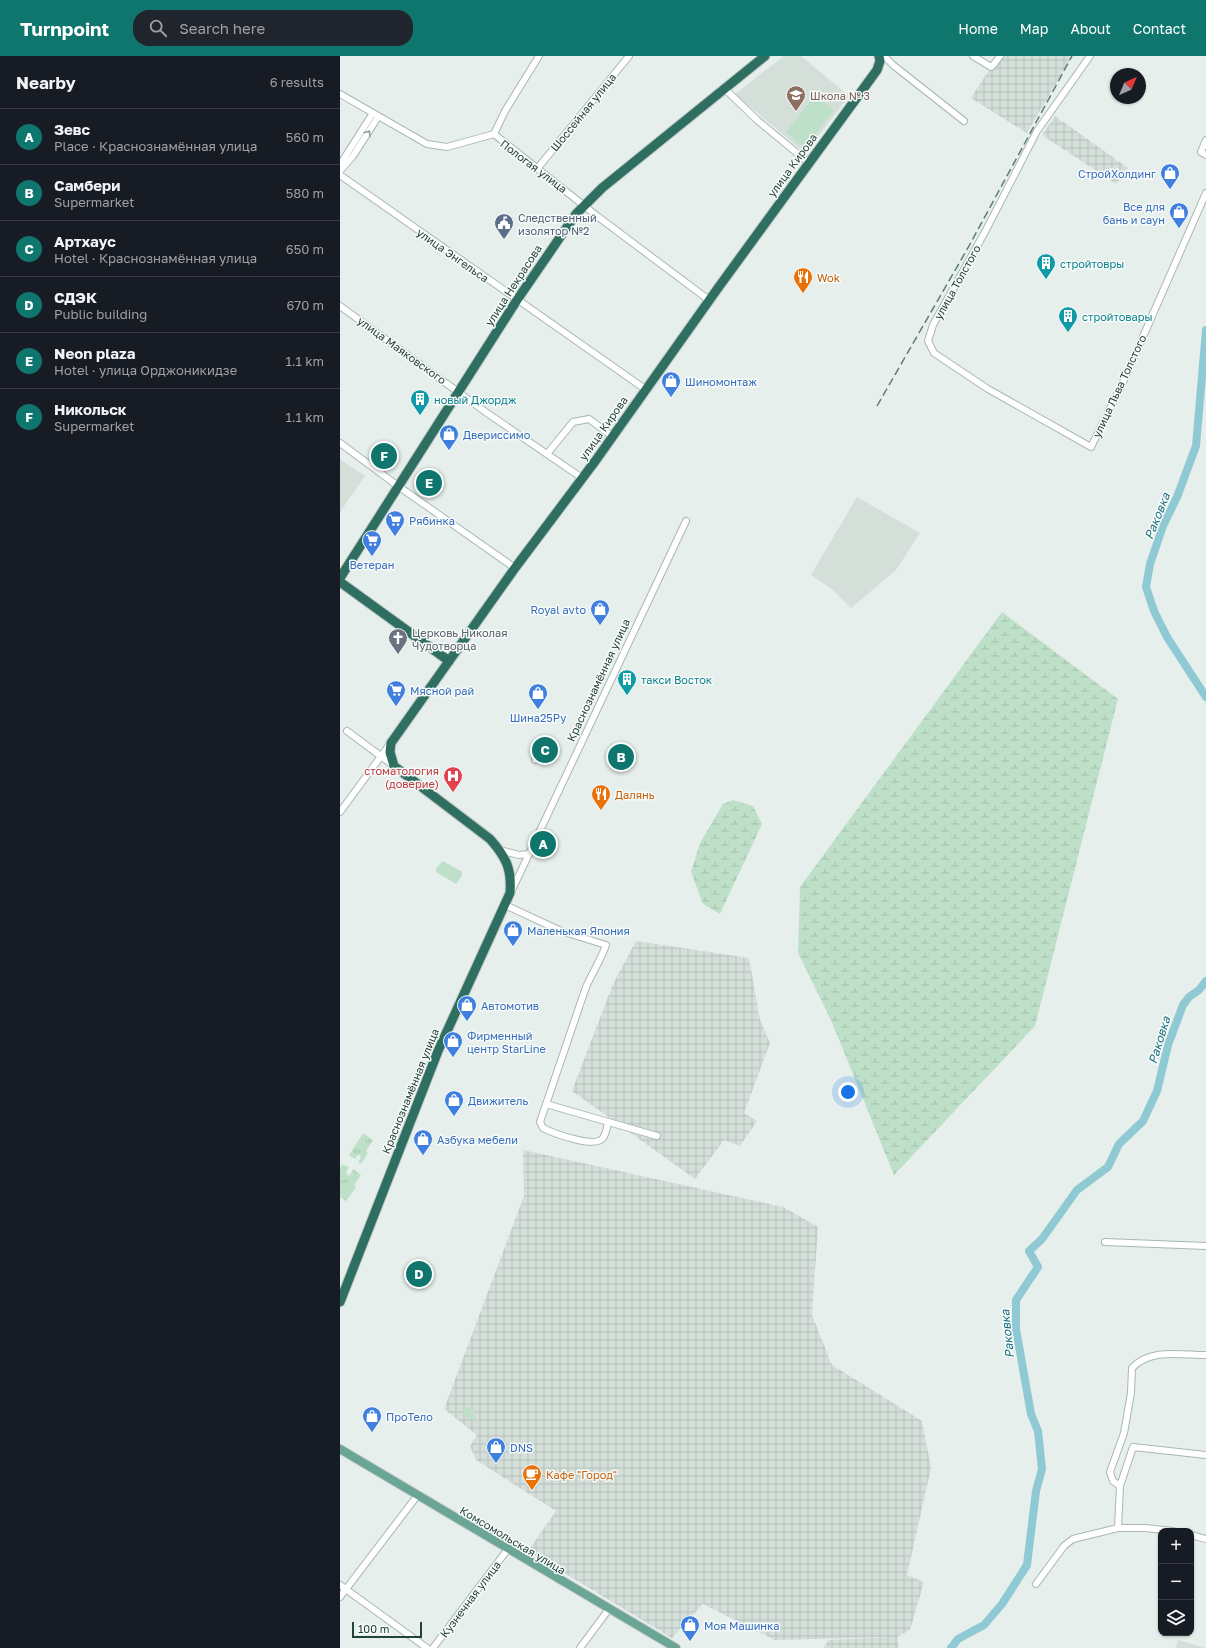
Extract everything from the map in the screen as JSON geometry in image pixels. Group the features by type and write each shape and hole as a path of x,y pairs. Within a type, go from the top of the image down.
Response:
{"highway":[{"name":"улица Некрасова","path":"340,578 517,300 584,205 765,56"},
{"name":"улица Кирова","path":"391,743 515,568 582,478 709,300 877,70 880,61 879,56"},
{"path":"340,582 449,661"},
{"path":"391,743 390,752 394,766 485,835 500,850"},
{"name":"Краснознамённая улица","path":"340,1302 438,1051 510,893 511,878 508,865 500,850"}],"main road":[{"name":"Комсомольская улица","path":"340,1449 417,1496 676,1648"}],"street":[{"path":"494,134 508,105 538,56"},
{"name":"Шоссейная улица","path":"537,169 629,56"},
{"path":"884,56 893,65 964,121"},
{"path":"973,56 991,67 1000,56"},
{"name":"улица Толстого","path":"1090,56 1031,142 986,230 932,325 928,341 934,353 988,389 1091,447"},
{"path":"725,90 757,120 809,163"},
{"name":"Пологая улица","path":"340,94 422,143 431,146 447,147 494,134 537,169 709,300"},
{"path":"340,168 343,160 376,115"},
{"path":"340,171 353,156 376,115"},
{"path":"1206,140 1201,152 1206,155"},
{"name":"улица Энгельса","path":"340,175 645,389"},
{"name":"улица Льва Толстого","path":"1091,447 1124,380 1206,193"},
{"name":"улица Маяковского","path":"340,306 486,413 582,478"},
{"path":"547,454 573,422 589,419 612,436"},
{"path":"340,443 398,486 515,568"},
{"name":"Краснознамённая улица","path":"510,893 686,521"},
{"path":"347,731 394,766"},
{"name":"улица Кирова","path":"340,812 391,743"},
{"path":"535,760 556,750"},
{"path":"500,850 519,855 529,854"},
{"path":"505,905 561,931 606,945 601,961 592,973 586,987 540,1122 543,1128 553,1133 584,1141 599,1141 603,1138 608,1123"},
{"path":"546,1104 657,1136"},
{"path":"1105,1242 1206,1246"},
{"path":"1120,1486 1113,1481 1110,1472 1124,1433 1132,1368 1144,1358 1155,1354 1206,1355"},
{"path":"1118,1528 1120,1486 1133,1447 1206,1455"},
{"path":"340,1597 343,1588 417,1496"},
{"path":"1036,1584 1064,1546 1073,1539 1118,1528 1158,1529"},
{"path":"1194,1536 1206,1539"},
{"name":"Кузнечная улица","path":"432,1648 508,1549"},
{"path":"343,1588 427,1648"},
{"path":"580,1648 609,1608"}],"shaded area":[{"name":"Школа № 3","path":"784,56 801,56 849,96 805,153 735,94"},
{"path":"998,56 1072,56 1027,133 971,98"},
{"path":"1055,116 1128,168 1116,184 1042,135"},
{"path":"340,459 365,476 340,512"},
{"path":"857,497 920,533 896,570 851,608 832,589 811,575"},
{"path":"636,941 749,958 760,1020 770,1043 744,1113 757,1121 740,1146 724,1140 695,1179 572,1091 613,984"},
{"path":"523,1150 783,1207 818,1227 812,1315 832,1365 922,1421 931,1468 907,1575 924,1582 910,1630 897,1637 899,1648 824,1648 828,1640 893,1637 775,1640 703,1604 672,1638 528,1551 556,1511 476,1460 470,1446 477,1435 444,1409 524,1196"},
{"path":"1178,1640 1206,1648 1175,1648"}],"green space":[{"path":"815,95 834,110 805,148 786,132"},
{"path":"1002,612 1118,699 1035,1026 894,1175 831,1020 798,953 800,887"},
{"path":"733,800 753,806 762,824 720,914 703,904 691,872 700,843 723,804"},
{"path":"443,861 462,872 462,875 456,884 436,872 436,868"},
{"path":"363,1133 373,1140 366,1151 368,1153 361,1164 358,1162 361,1158 360,1155 355,1159 349,1155"},
{"path":"342,1164 349,1167 346,1172 348,1175 350,1175 353,1169 361,1175 354,1185 356,1187 346,1201 340,1197 340,1168"},
{"path":"466,1407 474,1411 475,1419 471,1419 466,1416 463,1410"}],"waterway":[{"name":"Раковка","path":"1206,330 1196,446 1177,497 1163,526 1150,564 1146,587 1154,611 1167,637 1206,697"},
{"name":"Раковка","path":"951,1648 958,1639 984,1625 1002,1604 1027,1565 1036,1491 1042,1469 1038,1431 1031,1414 1016,1329 1016,1300 1038,1267 1029,1251 1042,1239 1077,1190 1108,1167 1119,1144 1143,1121 1157,1091 1168,1045 1183,1005 1189,997 1199,990 1206,981"}],"railway":[{"path":"877,406 969,246 1072,56"}],"place":[{"name":"Школа № 3","path":"796,112"},
{"name":"СтройХолдинг","path":"1170,190"},
{"name":"Все для бань и саун","path":"1179,229"},
{"name":"Следственный изолятор №2","path":"504,240"},
{"name":"стройтовры","path":"1046,280"},
{"name":"Wok","path":"803,294"},
{"name":"стройтовары","path":"1068,333"},
{"name":"Шиномонтаж","path":"671,398"},
{"name":"новый Джордж","path":"420,416"},
{"name":"Двериссимо","path":"449,451"},
{"name":"Никольск","path":"384,456"},
{"name":"Neon plaza","path":"429,483"},
{"name":"Рябинка","path":"395,537"},
{"name":"Ветеран","path":"372,557"},
{"name":"Royal avto","path":"600,626"},
{"name":"Церковь Николая Чудотворца","path":"398,655"},
{"name":"такси Восток","path":"627,696"},
{"name":"Мясной рай","path":"396,707"},
{"name":"Шина25Ру","path":"538,710"},
{"name":"Артхаус","path":"545,750"},
{"name":"Самбери","path":"621,757"},
{"name":"стоматология (доверие)","path":"453,793"},
{"name":"Далянь","path":"601,811"},
{"name":"Зевс","path":"543,844"},
{"name":"Маленькая Япония","path":"513,947"},
{"name":"Автомотив","path":"467,1022"},
{"name":"Фирменный центр StarLine","path":"453,1058"},
{"name":"Движитель","path":"454,1117"},
{"name":"Азбука мебели","path":"423,1156"},
{"name":"СДЭК","path":"419,1274"},
{"name":"ПроТело","path":"372,1433"},
{"name":"DNS","path":"496,1464"},
{"name":"Кафе \"Город\"","path":"532,1491"},
{"name":"Моя Машинка","path":"690,1642"}]}
